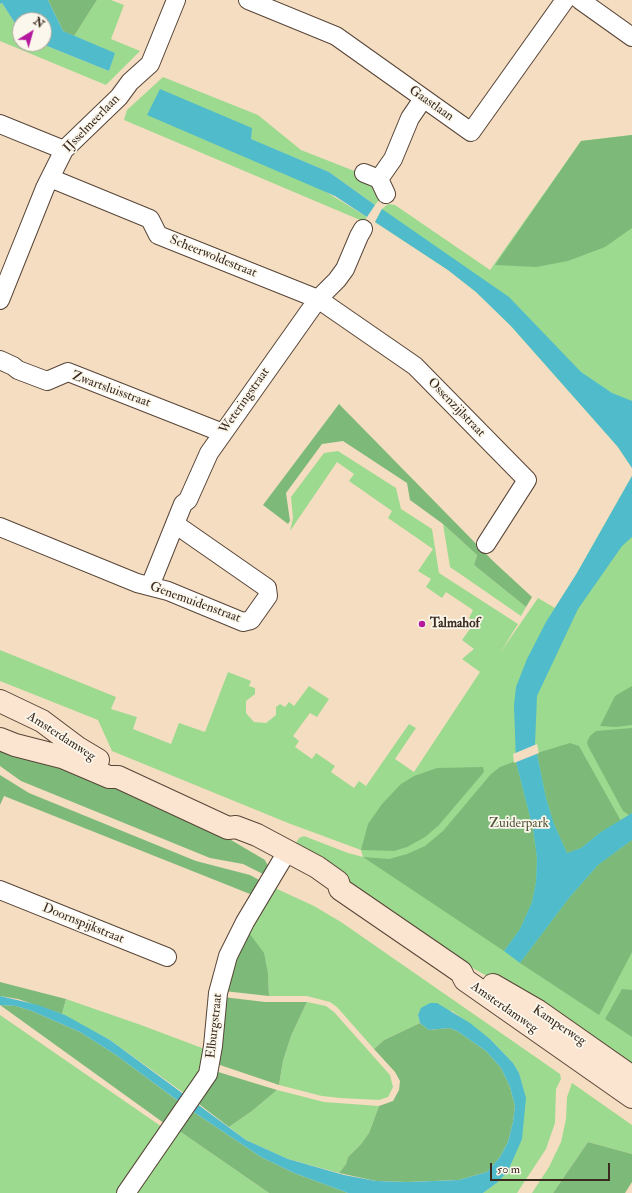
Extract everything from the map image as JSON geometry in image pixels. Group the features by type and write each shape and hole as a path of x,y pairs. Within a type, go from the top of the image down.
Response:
{"main road":[{"name":"Amsterdamweg","path":"0,701 42,721 86,754 114,769 118,777"},
{"name":"Amsterdamweg","path":"0,739 14,745 62,757 109,777 118,777 228,828 231,835 284,857 333,889 340,888 461,972 464,980 632,1097"},
{"name":"Kamperweg","path":"461,972 470,972 523,1002 632,1077"}],"street":[{"name":"IJsselmeerlaan","path":"0,300 50,178 64,150 119,97 130,82 150,64 176,0"},
{"name":"Gaastlaan","path":"248,0 332,34 471,132 560,2"},
{"path":"580,0 632,36"},
{"path":"376,182 393,159 410,118 423,99"},
{"path":"0,124 64,150"},
{"name":"Scheerwoldestraat","path":"50,178 150,219 158,235 318,299"},
{"name":"Weteringstraat","path":"150,586 183,504 188,500 209,453 318,299 337,280 345,269 363,229"},
{"name":"Ossenzijlstraat","path":"318,299 415,366 526,480 486,544"},
{"name":"Zwartsluisstraat","path":"0,360 18,370 47,381 68,372 223,433"},
{"name":"Genemuidenstraat","path":"0,527 137,583 168,591 243,622 251,620 268,596 267,588 175,524"},
{"name":"Elburgstraat","path":"126,1193 204,1081 211,1066 218,993 228,956 245,922 284,857"},
{"name":"Doornspijkstraat","path":"0,890 167,957"}],"green space":[{"path":"48,0 97,0 74,36 63,31"},
{"path":"97,0 111,0 124,5 111,39 140,51 106,85 26,52 52,52 52,48 109,71 114,53 74,36"},
{"path":"2,3 12,19 12,46 0,41 0,4"},
{"path":"163,77 258,115 301,150 362,174 380,192 380,199 375,205 329,172 250,139 160,90 367,217 362,224 359,224 360,220 124,120 127,110"},
{"path":"632,135 632,468 618,447 511,326 476,292 448,270 375,222 382,209 388,204 395,205 490,270 581,141"},
{"path":"632,135 632,228 605,247 568,261 536,267 495,265 581,141"},
{"path":"339,404 493,561 532,597 526,607 474,565 477,555 443,524 410,500 407,483 343,441 322,444 286,493 290,521 288,524 263,505"},
{"name":"Zuiderpark","path":"338,451 396,488 401,509 432,529 439,573 518,624 500,653 538,598 555,608 577,573 632,476 632,1072 521,995 469,966 293,848 299,838 304,836 348,853 363,857 361,850 288,823 112,751 98,720 0,681 0,650 116,697 111,709 137,717 133,729 171,744 179,723 205,732 228,672 251,681 249,686 255,688 255,694 246,701 246,713 254,722 266,723 276,715 276,707 280,704 285,707 289,702 294,706 309,686 329,699 317,717 310,713 293,736 299,741 295,747 312,759 316,753 335,766 331,772 354,788 359,781 366,786 409,724 416,728 395,759 414,772 480,672 462,659 474,649 462,640 475,622 469,618 473,610 446,592 442,598 426,587 431,579 418,571 433,549 388,518 392,511 349,481 354,474 337,462 290,531 293,518 291,497 324,453"},
{"path":"443,524 477,555 474,565 526,607 521,616 450,567"},
{"path":"632,686 632,725 616,727 600,726 615,696"},
{"path":"632,728 632,813 629,815 623,811 587,742 590,736 596,731"},
{"path":"570,743 579,746 621,821 601,832 581,848 567,853 554,824 546,798 537,753"},
{"path":"0,746 70,765 226,837 265,860 269,868 265,875 243,864 210,858 21,781 0,766"},
{"path":"516,762 533,829 537,858 536,882 532,902 520,929 504,951 363,857 389,859 407,854 425,846 443,831 491,774 500,767"},
{"path":"483,767 484,772 439,825 425,837 407,847 394,851 361,850 368,824 382,804 401,784 414,776 437,768"},
{"path":"0,775 29,793 196,861 250,875 261,881 255,896 4,796 0,805"},
{"path":"632,840 632,952 599,1015 520,963 569,898 598,865"},
{"path":"275,888 314,906 341,922 560,1074 561,1079 556,1089 555,1123 546,1149 517,1193 483,1193 498,1182 508,1171 512,1162 525,1098 519,1073 513,1063 490,1039 452,1011 418,1015 420,1023 384,1040 374,1049 337,1007 330,1002 307,996 269,996 268,974 247,930"},
{"path":"247,930 264,953 268,974 269,996 224,991"},
{"path":"0,982 66,999 62,1014 18,999 0,996"},
{"path":"622,989 632,990 632,1037 605,1019"},
{"path":"223,997 265,1002 307,1002 291,1036 283,1061 279,1085 217,1064"},
{"path":"66,999 202,1048 207,1056 188,1096 110,1040 62,1014"},
{"path":"307,1002 326,1006 334,1012 390,1075 393,1087 388,1097 379,1100 340,1098 322,1096 279,1085 283,1061 291,1036"},
{"path":"0,1005 16,1006 32,1011 80,1032 116,1055 182,1104 168,1126"},
{"path":"0,1015 165,1129 121,1193 0,1193"},
{"path":"420,1023 429,1030 449,1028 457,1031 486,1051 501,1068 510,1087 515,1106 508,1142 500,1157 487,1172 459,1180 407,1182 376,1181 339,1173 346,1164 348,1157 361,1144 369,1133 379,1106 393,1101 399,1090 400,1081 395,1072 374,1049 384,1040"},
{"path":"215,1071 277,1090 252,1111 229,1127 195,1101"},
{"path":"572,1083 632,1125 632,1154 588,1142 553,1193 532,1193 549,1167 561,1142 566,1119 567,1097"},
{"path":"277,1090 324,1102 379,1106 369,1133 361,1144 348,1157 346,1164 339,1173 288,1159 246,1140 229,1127 252,1111"},
{"path":"189,1109 261,1157 294,1173 348,1193 269,1193 175,1128"},
{"path":"175,1128 269,1193 130,1193"},
{"path":"588,1142 632,1154 632,1182 625,1193 553,1193"}],"water":[{"path":"0,0 48,0 63,31 115,53 109,71 52,48 52,12 12,12 12,19 2,3 0,4"},
{"path":"160,89 252,128 251,139 329,172 375,205 367,217 335,196 147,115"},
{"path":"382,209 509,297 581,372 612,393 632,401 632,468 618,447 511,326 476,292 448,270 375,222"},
{"path":"632,476 632,537 622,546 578,609 537,696 535,744 546,798 554,824 567,853 581,848 601,832 632,813 632,840 598,865 569,898 520,963 504,951 520,929 532,902 536,882 537,858 533,829 516,762 514,705 516,687 527,659 546,622 577,573"},
{"path":"0,996 38,1005 65,1015 110,1040 246,1140 288,1159 344,1175 376,1181 407,1182 459,1180 487,1172 500,1157 508,1142 513,1122 515,1106 510,1087 501,1068 486,1051 457,1031 449,1028 429,1030 420,1023 418,1015 421,1008 430,1003 437,1003 470,1023 490,1039 513,1063 519,1073 526,1098 522,1139 508,1171 498,1182 483,1193 348,1193 294,1173 261,1157 189,1109 116,1055 80,1032 32,1011 16,1006 0,1005"}],"pier":[{"path":"537,744 539,753 514,763 513,754"}],"place":[{"name":"Talmahof","path":"422,624"}]}
